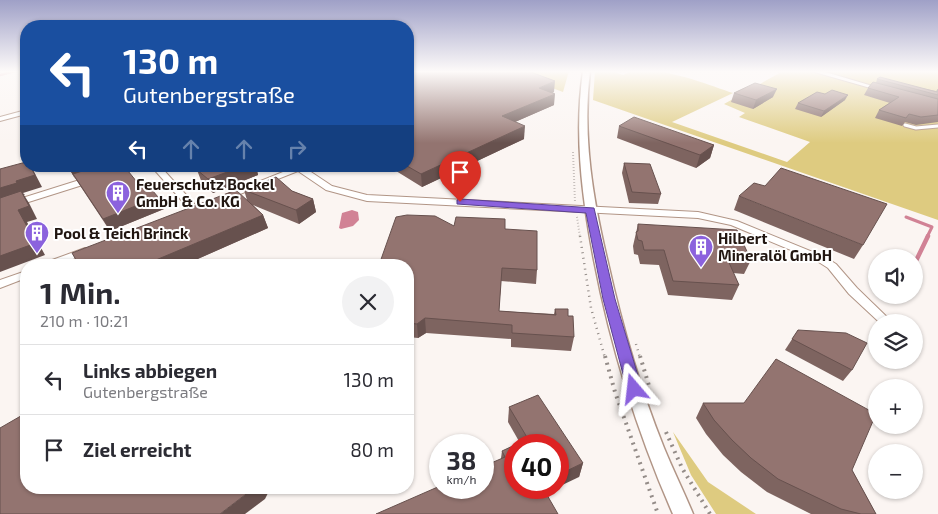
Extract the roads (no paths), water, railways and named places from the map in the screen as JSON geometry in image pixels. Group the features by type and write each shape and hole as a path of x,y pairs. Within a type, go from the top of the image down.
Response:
{"street":[{"path":"583,95 582,132 591,210 605,284 625,358 649,432 683,514"},
{"path":"0,119 20,114"},
{"path":"103,175 112,172"},
{"path":"160,172 194,209"},
{"path":"220,198 285,172"},
{"path":"305,172 329,188 367,198 698,216 734,223 827,262 840,274 853,291 878,314"},
{"path":"0,208 94,178"},
{"path":"63,259 94,247"},
{"path":"0,284 20,276"}],"lane":[{"path":"905,125 916,128 938,126"}],"waterway":[{"path":"906,217 932,227 927,237"},
{"path":"922,249 928,236"}],"place":[{"name":"Feuerschutz Bockel GmbH & Co. KG","path":"118,214"},
{"name":"Pool & Teich Brinck","path":"37,254"},
{"name":"Hilbert Mineralöl GmbH","path":"701,268"}]}
